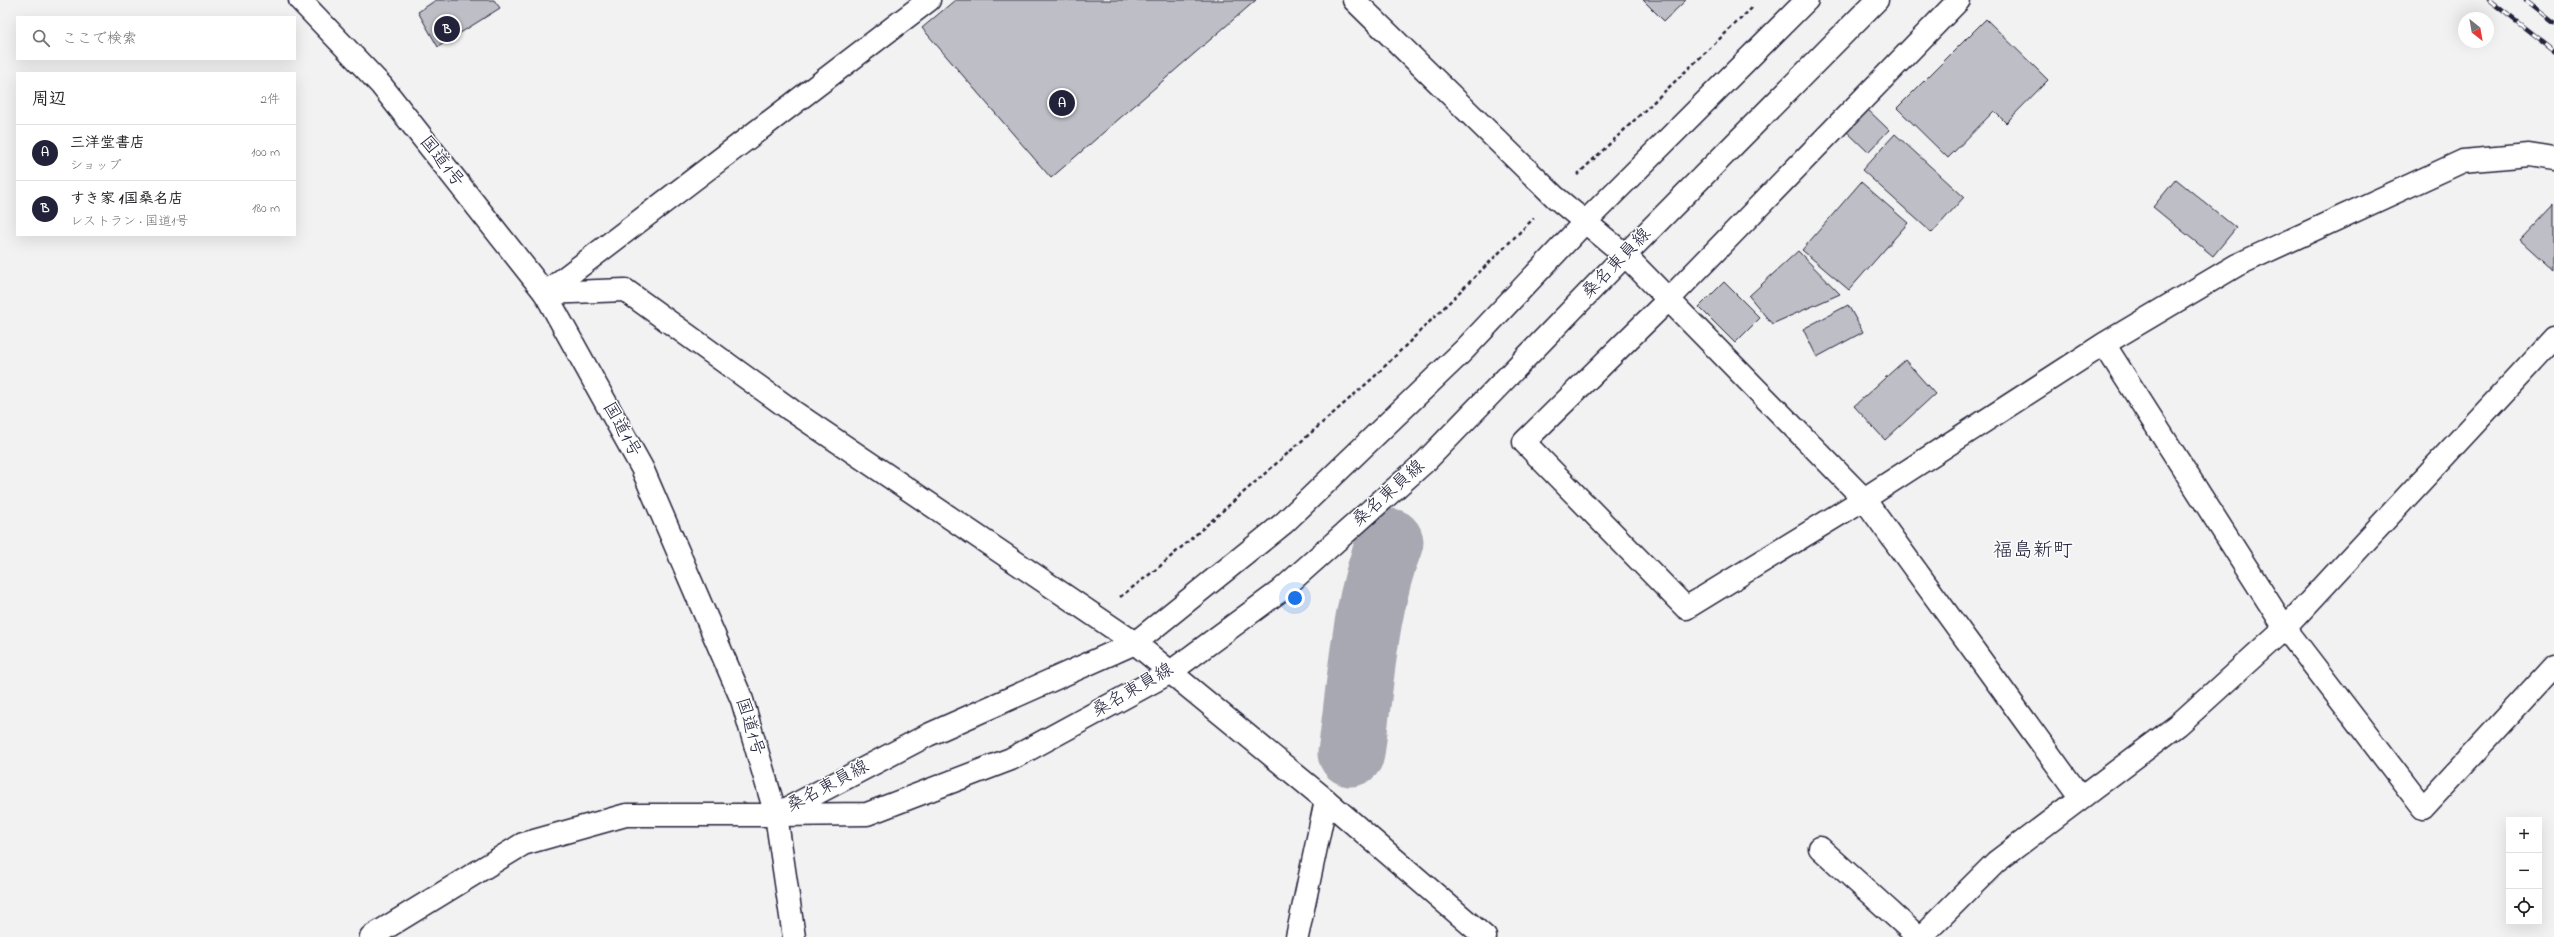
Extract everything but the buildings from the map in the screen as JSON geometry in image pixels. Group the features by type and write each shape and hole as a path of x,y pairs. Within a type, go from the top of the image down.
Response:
{"main road":[{"name":"国道1号","path":"300,0 381,85 545,293 642,468 742,700 776,814 794,937"},
{"path":"545,293 929,0"},
{"path":"1354,0 1555,197 1584,223 1624,255 1864,499 2081,798"},
{"name":"桑名東員線","path":"776,814 928,735 1135,643 1284,523 1464,350 1584,223 1807,0"},
{"name":"桑名東員線","path":"776,814 867,814 1011,759 1169,673 1280,592 1426,461 1624,255 1877,0"},
{"path":"1959,0 1668,300 1524,442 1686,608 1864,499 2104,344 2237,265 2463,160 2529,155 2554,158"},
{"path":"545,293 624,290 790,410 1094,617 1135,643 1169,673 1326,800 1485,937"},
{"path":"1820,848 1920,937 1996,862 2178,725 2285,628 2554,338"},
{"path":"2104,344 2285,628 2423,808 2554,666"},
{"path":"1297,937 1326,800"},
{"path":"371,937 523,844 626,814 776,814"}],"path":[{"path":"1094,617 1158,568 1373,378 1555,197 1755,6"}],"waterway":[{"path":"1351,753 1364,646 1374,593 1390,542"}],"railway":[{"path":"2489,0 2554,51"},
{"path":"2526,0 2554,22"}],"place":[{"name":"すき家 1国桑名店","path":"447,29"},
{"name":"三洋堂書店","path":"1062,103"}],"district":[{"name":"福島新町","path":"2033,551"}]}
